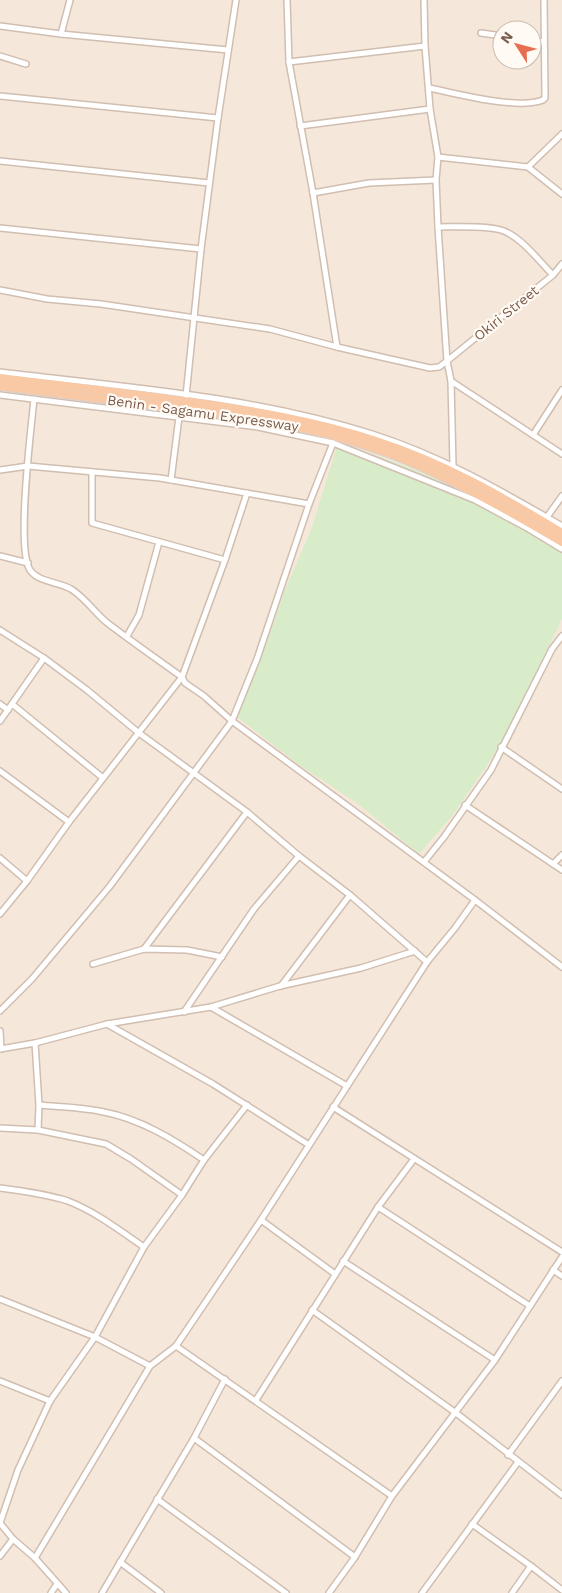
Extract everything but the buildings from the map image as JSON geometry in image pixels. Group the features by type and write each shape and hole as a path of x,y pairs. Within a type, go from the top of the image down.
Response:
{"highway":[{"path":"0,378 186,398 248,414 302,420 341,430 403,451 472,481 562,533"},
{"name":"Benin - Sagamu Expressway","path":"0,386 248,414 326,434 427,469 497,504 562,542"}],"street":[{"path":"61,34 70,0"},
{"path":"186,398 209,182 236,0"},
{"path":"287,0 289,62 313,193 337,347"},
{"path":"424,0 425,46 430,88 430,109 438,157 436,180 438,227 447,361 451,381 453,466"},
{"path":"430,88 479,99 514,103 540,102 545,98 544,0"},
{"path":"0,26 61,34 228,50"},
{"path":"481,33 492,35"},
{"path":"289,62 425,46"},
{"path":"0,56 26,64"},
{"path":"0,96 218,118"},
{"path":"300,126 430,109"},
{"path":"528,167 562,134"},
{"path":"438,157 528,167 562,194"},
{"path":"0,160 209,182"},
{"path":"313,193 369,184 436,180"},
{"path":"438,227 503,230 516,239 553,275"},
{"path":"0,228 201,249"},
{"name":"Okiri Street","path":"447,361 553,275 562,264"},
{"path":"0,290 47,299 101,304 270,329 337,347 430,368 439,367 447,361"},
{"path":"0,372 186,398 264,406 328,421 374,434 453,466 497,488 562,526"},
{"path":"451,381 562,454"},
{"path":"534,434 562,390"},
{"path":"0,395 258,427 334,442 475,500 562,549"},
{"path":"34,399 25,500 25,551 29,569 39,577 70,588 81,596 109,624 182,677 185,683 204,696 232,721 475,900 562,967"},
{"path":"172,480 179,417"},
{"path":"0,1011 32,979 110,886 232,721 257,659 309,504 334,442"},
{"path":"0,470 28,466 172,480 309,504"},
{"path":"92,472 92,523 225,560"},
{"path":"0,914 182,677 225,560 247,493"},
{"path":"547,517 562,496"},
{"path":"126,636 138,615 160,542"},
{"path":"0,556 28,563"},
{"path":"0,630 44,658 88,690 139,732 247,812 299,856 350,895 427,962"},
{"path":"424,862 491,770 552,649 562,636"},
{"path":"0,721 44,658"},
{"path":"0,704 8,710"},
{"path":"12,704 103,778"},
{"path":"502,747 562,789"},
{"path":"0,771 70,822"},
{"path":"465,805 562,870"},
{"path":"144,950 247,812"},
{"path":"553,864 562,855"},
{"path":"184,1012 254,909 299,856"},
{"path":"0,858 27,881"},
{"path":"280,986 350,895"},
{"path":"35,1558 150,1366 176,1346 261,1220 427,962 475,900"},
{"path":"93,964 144,950 186,950 222,957"},
{"path":"0,1031 1,1049 35,1043 107,1024 211,1007 280,986 361,968 415,951"},
{"path":"211,1007 347,1086"},
{"path":"107,1024 213,1084 309,1145"},
{"path":"35,1043 39,1104 38,1130"},
{"path":"39,1104 103,1112 135,1121 171,1138 204,1160"},
{"path":"66,1593 35,1558 13,1539 0,1523 18,1470 50,1401 95,1338 144,1247 182,1195 204,1160 247,1105"},
{"path":"333,1107 562,1252"},
{"path":"0,1128 38,1130 106,1144 182,1195"},
{"path":"256,1400 378,1207 414,1159"},
{"path":"0,1188 26,1191 67,1201 94,1214 144,1247"},
{"path":"378,1207 530,1306"},
{"path":"261,1220 335,1274"},
{"path":"329,1593 355,1557 392,1496 495,1360 562,1257"},
{"path":"343,1261 495,1360"},
{"path":"553,1270 562,1276"},
{"path":"0,1299 95,1338 150,1366"},
{"path":"312,1310 456,1413 562,1496"},
{"path":"176,1346 392,1496"},
{"path":"102,1593 194,1438 225,1379"},
{"path":"0,1381 50,1401"},
{"path":"508,1454 562,1381"},
{"path":"194,1438 355,1557"},
{"path":"422,1593 518,1462"},
{"path":"157,1499 286,1593"},
{"path":"472,1524 562,1590"},
{"path":"0,1556 13,1539"},
{"path":"120,1562 161,1593"},
{"path":"512,1593 531,1566"},
{"path":"50,1593 57,1584"}],"shaded area":[{"path":"0,0 562,0 562,1593 0,1593"}],"green space":[{"path":"338,443 425,474 509,514 562,545 562,619 515,717 490,761 452,816 419,854 358,804 298,764 237,717 264,650 285,590 311,530"}]}
